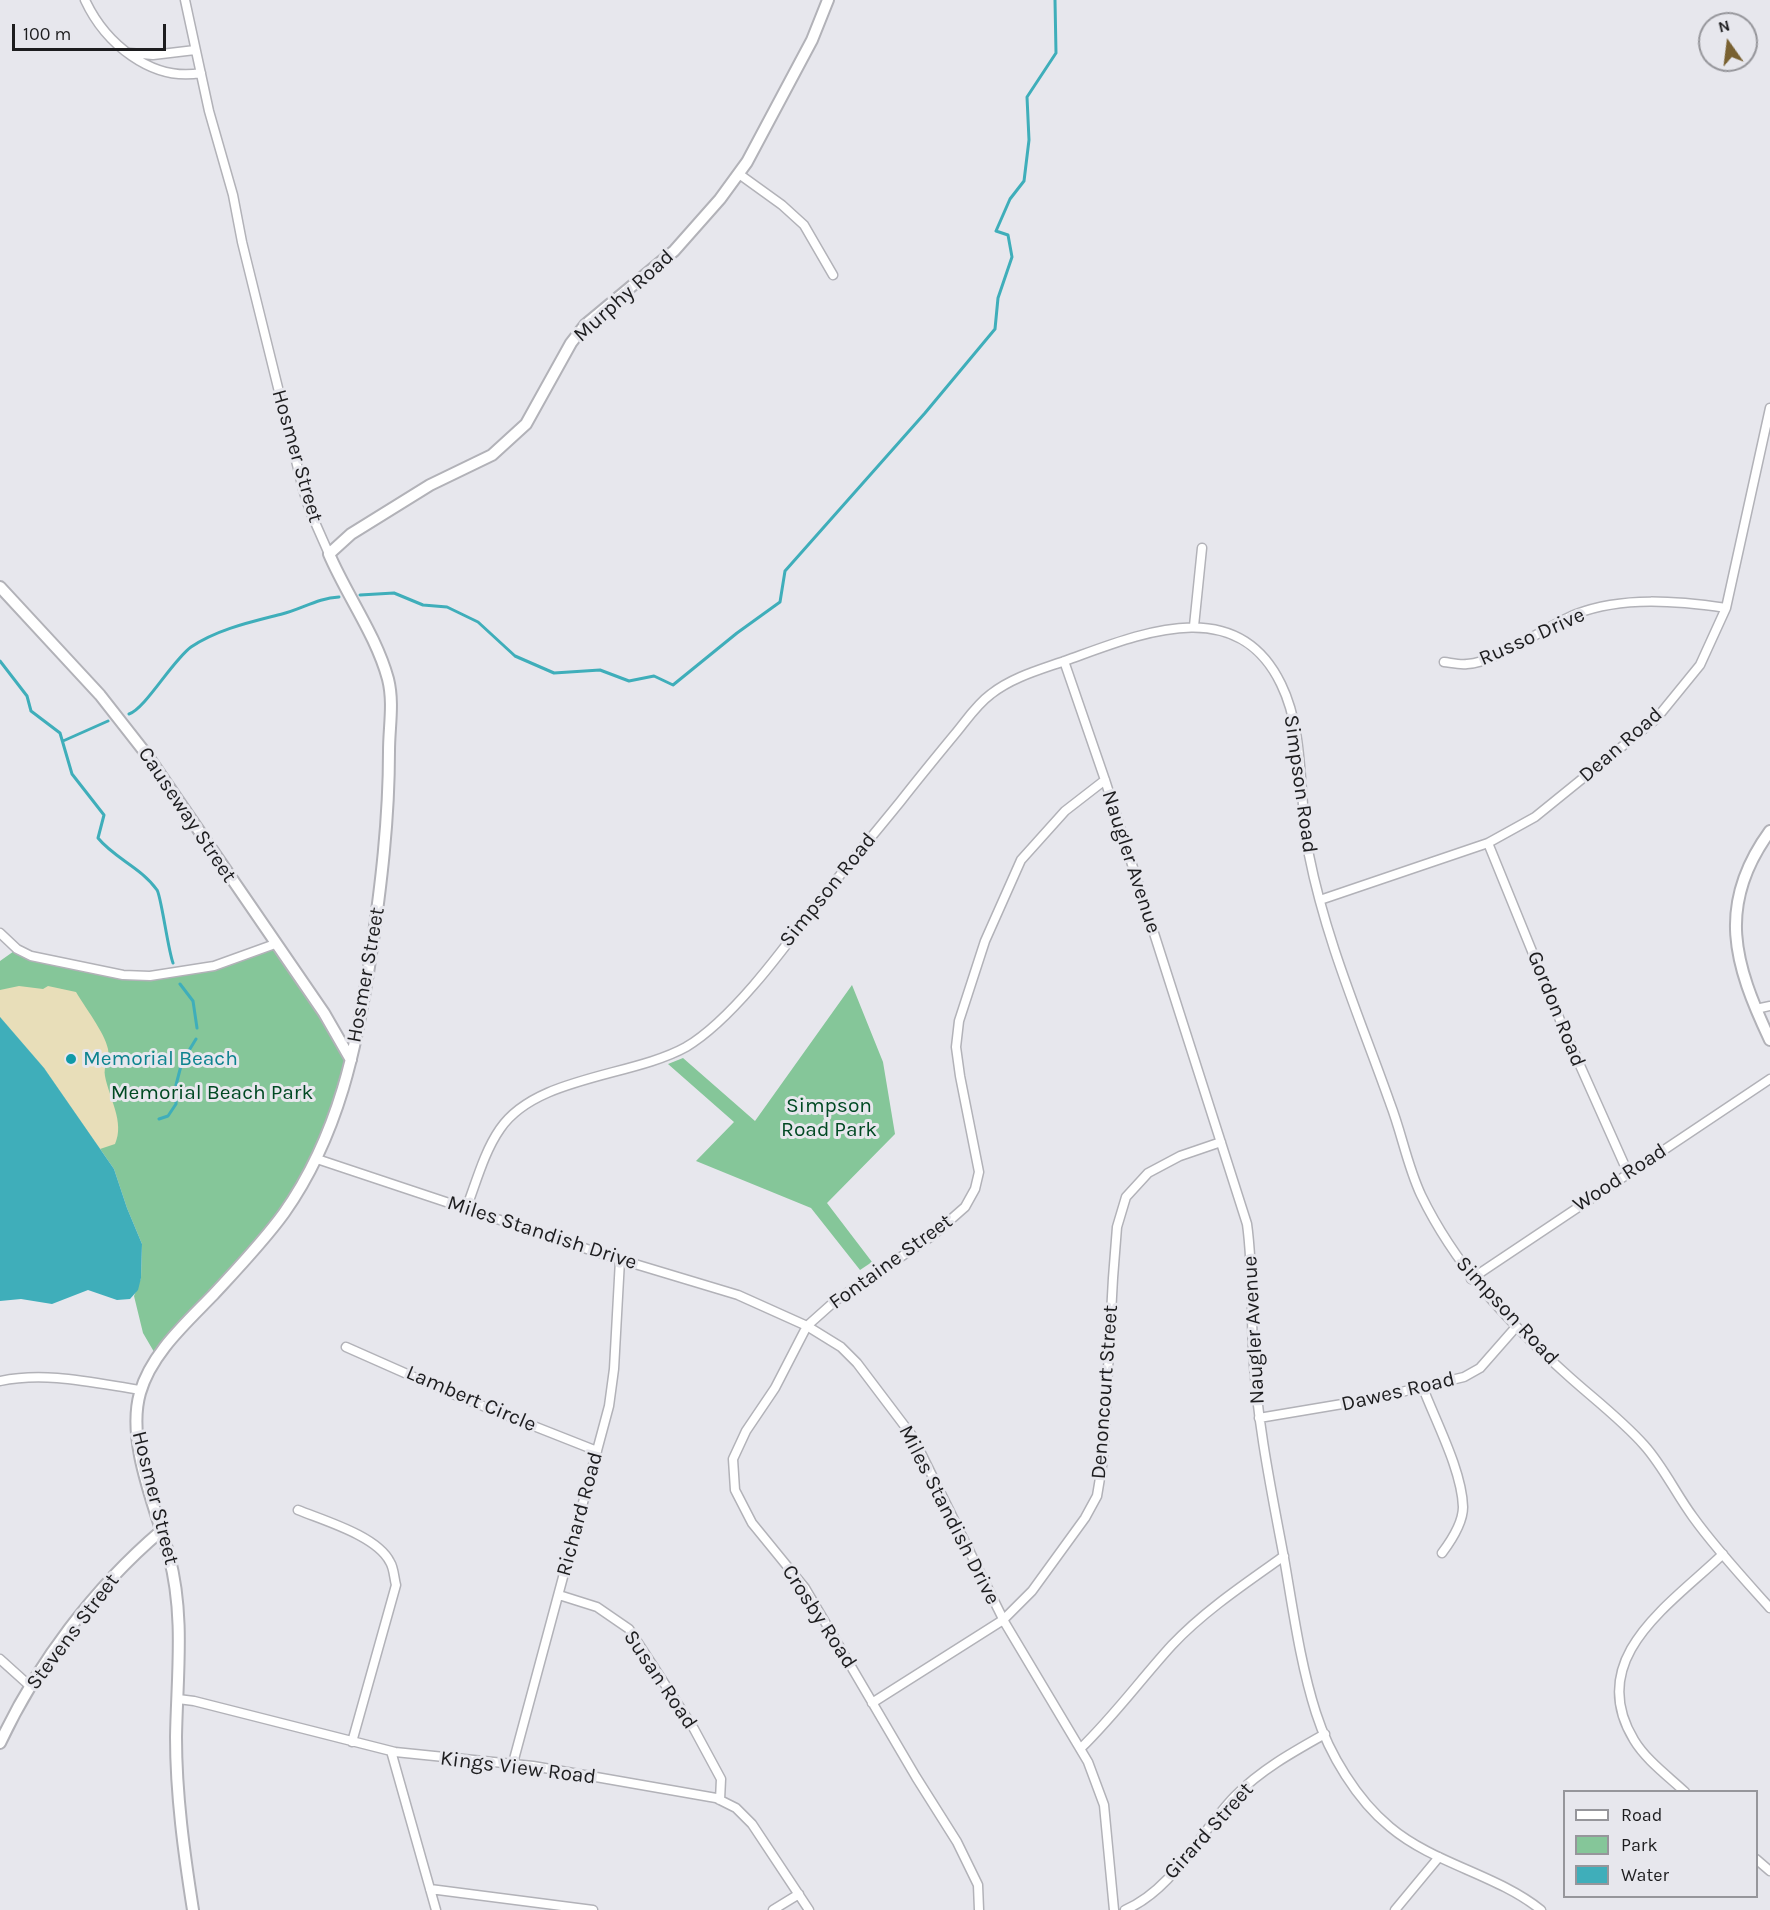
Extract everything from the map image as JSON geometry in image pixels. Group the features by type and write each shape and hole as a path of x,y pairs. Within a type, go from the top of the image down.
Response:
{"street":[{"path":"85,0 94,19 109,36 148,66 169,74 185,76 201,73"},
{"name":"Hosmer Street","path":"185,0 195,50 303,489 329,554 380,657 392,701 384,861 368,974 351,1060 335,1119 317,1159 276,1224 157,1357 141,1390 136,1414 137,1440 177,1598 176,1748 180,1829 193,1910"},
{"name":"Murphy Road","path":"329,554 351,534 410,498 492,455 526,424 571,343 585,325 674,251 739,174 759,142 812,40 828,0"},
{"path":"130,53 153,55 195,50"},
{"path":"739,174 782,205 804,225 833,275"},
{"name":"Dean Road","path":"1320,900 1488,843 1535,818 1656,719 1700,665 1726,608 1770,408"},
{"path":"1194,626 1202,548"},
{"name":"Causeway Street","path":"0,587 100,695 147,755 324,1013 351,1060"},
{"name":"Russo Drive","path":"1444,662 1468,664 1492,656 1576,614 1599,608 1643,601 1694,603 1726,608"},
{"name":"Simpson Road","path":"466,1209 501,1127 517,1111 536,1098 668,1056 708,1032 740,999 973,711 989,695 1008,682 1139,635 1194,626 1229,633 1250,644 1267,660 1279,679 1294,723 1306,838 1320,900 1372,1059 1390,1102 1410,1168 1440,1231 1471,1279 1516,1327 1647,1447 1691,1515 1770,1608"},
{"name":"Naugler Avenue","path":"1064,661 1105,780 1247,1224 1250,1243 1253,1350 1259,1418 1305,1669 1317,1714 1346,1773 1390,1827 1439,1857 1482,1876 1541,1910"},
{"name":"Fontaine Street","path":"807,1326 835,1301 932,1236 965,1207 975,1189 979,1172 956,1047 959,1021 985,941 1021,860 1065,811 1105,780"},
{"path":"1770,831 1747,873 1736,918 1739,963 1770,1040"},
{"name":"Gordon Road","path":"1488,843 1562,1024 1628,1173"},
{"path":"0,933 17,949 31,956 108,972 150,976 200,970 275,944"},
{"path":"1756,1009 1770,1006"},
{"name":"Wood Road","path":"1471,1279 1770,1079"},
{"name":"Denoncourt Street","path":"872,1703 1003,1620 1032,1591 1085,1518 1096,1496 1103,1460 1117,1227 1126,1197 1148,1173 1180,1156 1221,1142"},
{"name":"Miles Standish Drive","path":"317,1159 620,1260 738,1295 807,1326 841,1347 857,1363 913,1437 1003,1620 1081,1748 1098,1783 1104,1805 1114,1910"},
{"name":"Richard Road","path":"513,1763 609,1406 614,1369 620,1260"},
{"name":"Crosby Road","path":"807,1326 775,1388 746,1431 733,1459 735,1490 753,1522 805,1588 957,1842 978,1885 979,1910"},
{"name":"Dawes Road","path":"1259,1418 1287,1415 1423,1388 1464,1377 1480,1368 1516,1327"},
{"name":"Lambert Circle","path":"346,1347 450,1393 597,1451"},
{"path":"0,1381 26,1376 55,1377 141,1390"},
{"path":"1423,1388 1458,1480 1463,1508 1453,1538 1442,1553"},
{"path":"298,1510 381,1549 391,1563 396,1585 352,1742"},
{"name":"Stevens Street","path":"0,1743 31,1687 104,1588 161,1531"},
{"path":"1684,1790 1634,1741 1621,1710 1618,1684 1628,1650 1641,1631 1723,1554"},
{"path":"1081,1748 1109,1721 1173,1643 1247,1581 1284,1556"},
{"name":"Susan Road","path":"559,1595 597,1607 629,1629 677,1701 721,1779 720,1800"},
{"path":"0,1659 31,1687"},
{"name":"Kings View Road","path":"178,1699 194,1701 390,1751 513,1763 670,1788 720,1800 736,1808 752,1824 809,1910"},
{"name":"Girard Street","path":"1125,1910 1154,1893 1234,1797 1266,1768 1325,1734"},
{"path":"390,1751 436,1910"},
{"path":"1395,1910 1439,1857"},
{"path":"1758,1860 1770,1871"},
{"path":"430,1889 593,1910"},
{"path":"773,1910 799,1894"}],"green space":[{"name":"Memorial Beach Park","path":"275,944 351,1060 347,1079 296,1195 157,1357 143,1333 134,1296 141,1278 142,1244 114,1169 44,1068 0,1017 0,961 17,949 123,975 200,970"},
{"name":"Simpson Road Park","path":"852,985 883,1062 895,1134 827,1203 872,1262 860,1270 811,1208 696,1161 734,1122 668,1064 683,1058 755,1121"}],"sand":[{"name":"Memorial Beach","path":"19,986 43,989 48,986 76,992 99,1028 108,1049 105,1073 117,1119 118,1136 115,1144 100,1149 44,1068 0,1017 0,990"}],"water":[{"path":"0,1017 44,1068 114,1169 142,1244 141,1278 138,1290 130,1299 117,1300 88,1290 52,1304 21,1299 0,1301"}],"waterway":[{"path":"360,595 394,593 423,605 447,607 478,622 515,656 554,673 600,670 629,681 654,676 673,685 737,633 780,602 785,571 925,413 995,329 998,298 1012,257 1008,235 996,231 1010,199 1024,181 1029,140 1027,97 1056,53 1055,0"},
{"path":"129,714 143,703 184,654 201,641 235,627 289,612 324,599 339,597"},
{"path":"0,661 27,696 31,711 60,733 72,774 104,815 98,838 144,875 157,890 173,963"},
{"path":"63,741 108,721"},
{"path":"180,984 193,1001 197,1028"},
{"path":"159,1119 168,1116 176,1104 176,1085 182,1062 196,1039"}],"place":[{"name":"Memorial Beach","path":"71,1059"}]}
